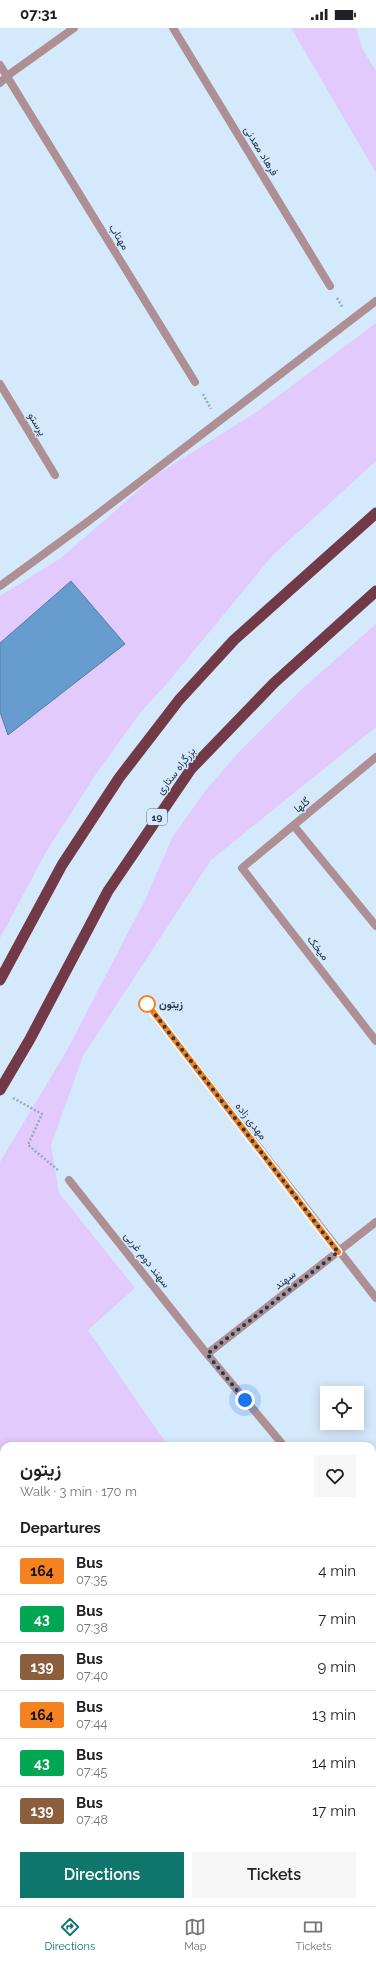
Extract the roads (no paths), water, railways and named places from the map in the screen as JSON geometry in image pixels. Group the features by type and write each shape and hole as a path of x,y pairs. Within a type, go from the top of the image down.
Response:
{"highway":[{"path":"0,980 62,865 118,778 179,700 234,640 376,513"},
{"name":"بزرگراه ستاری","path":"3,1092 108,891 191,769 274,683 376,591"}],"street":[{"path":"0,83 7,76 74,28"},
{"name":"فرهاد معدنی","path":"173,28 330,286"},
{"name":"مهتاب","path":"0,65 195,382"},
{"path":"0,586 86,523 376,301"},
{"name":"پرستو","path":"0,384 55,475"},
{"name":"گلها","path":"242,868 376,757"},
{"path":"294,826 376,926"},
{"name":"میخک","path":"242,868 376,1041"},
{"name":"مهدی زاده","path":"147,1004 338,1252 376,1298"},
{"name":"سهند دوم غربی","path":"69,1180 207,1354 281,1442"},
{"name":"سهند","path":"207,1354 376,1222"}],"water":[{"path":"71,581 125,644 8,735 0,712 0,643"}],"place":[{"name":"زیتون","path":"147,1004"}]}
